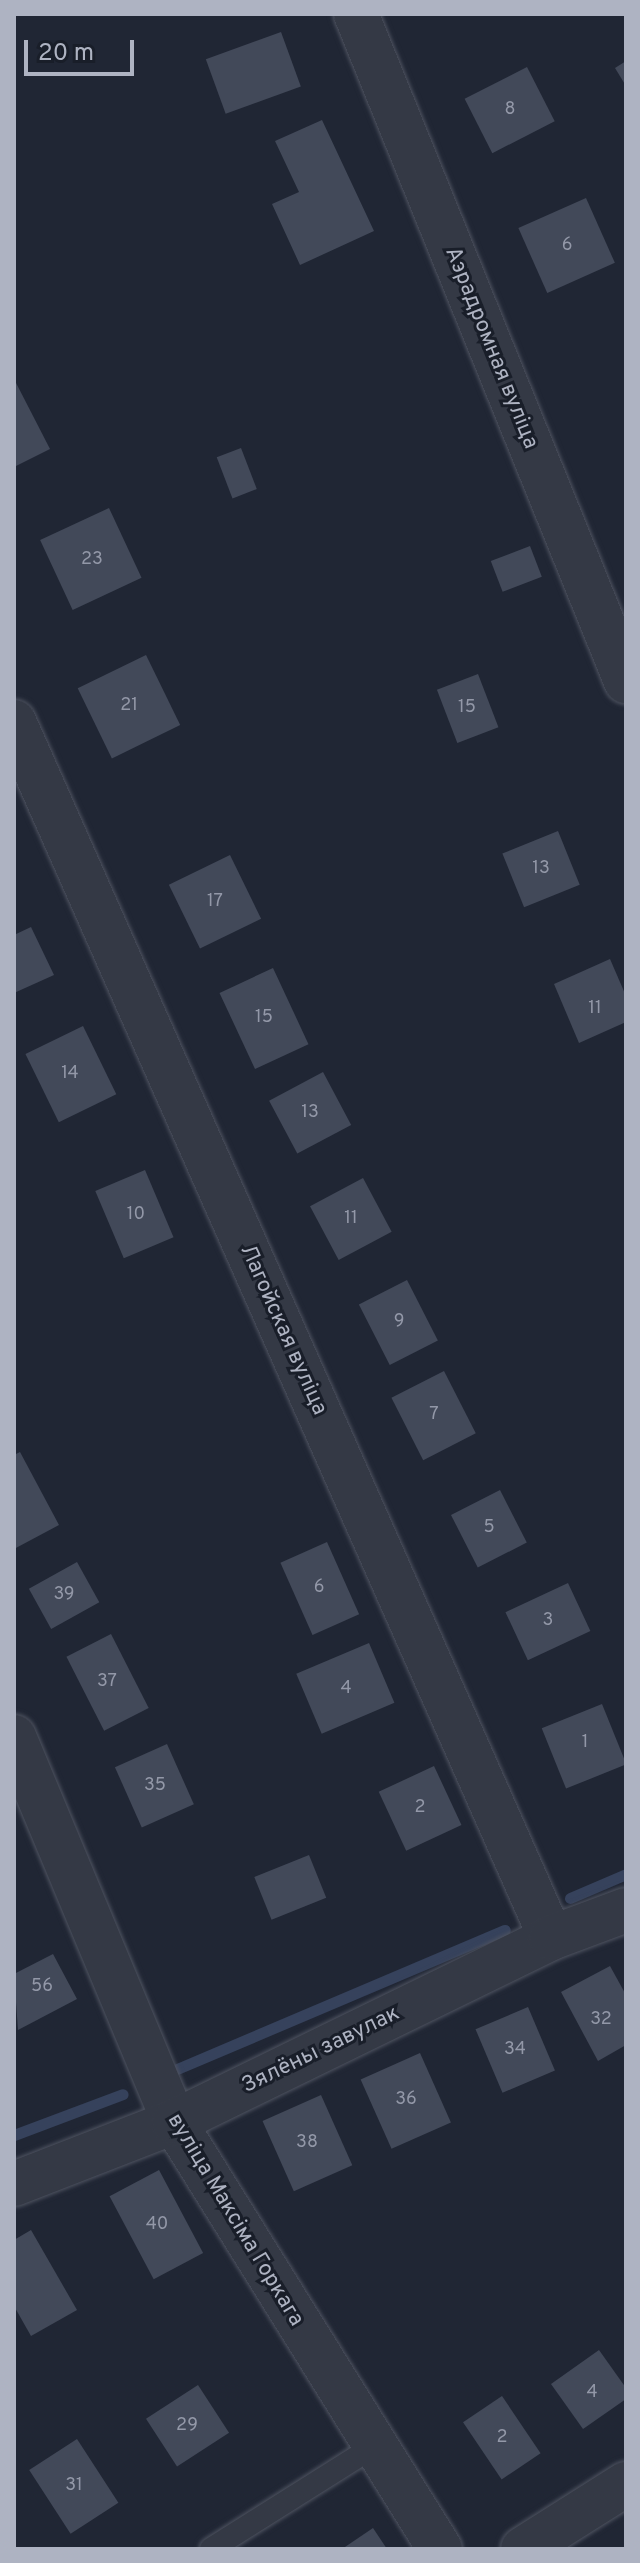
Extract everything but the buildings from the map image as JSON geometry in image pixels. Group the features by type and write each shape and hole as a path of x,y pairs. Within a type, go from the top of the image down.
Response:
{"street":[{"name":"Аэрадромная вуліца","path":"356,14 626,681"},
{"name":"Лагойская вуліца","path":"14,722 551,1938"},
{"name":"вуліца Максіма Горкага","path":"14,1737 174,2122 373,2447 440,2549"},
{"name":"Зялёны завулак","path":"14,2184 174,2122 551,1938 626,1910"},
{"path":"523,2549 626,2484"}],"lane":[{"path":"211,2549 373,2447"}],"waterway":[{"path":"570,1898 626,1874"},
{"path":"177,2069 505,1930"},
{"path":"14,2135 123,2094"}]}
